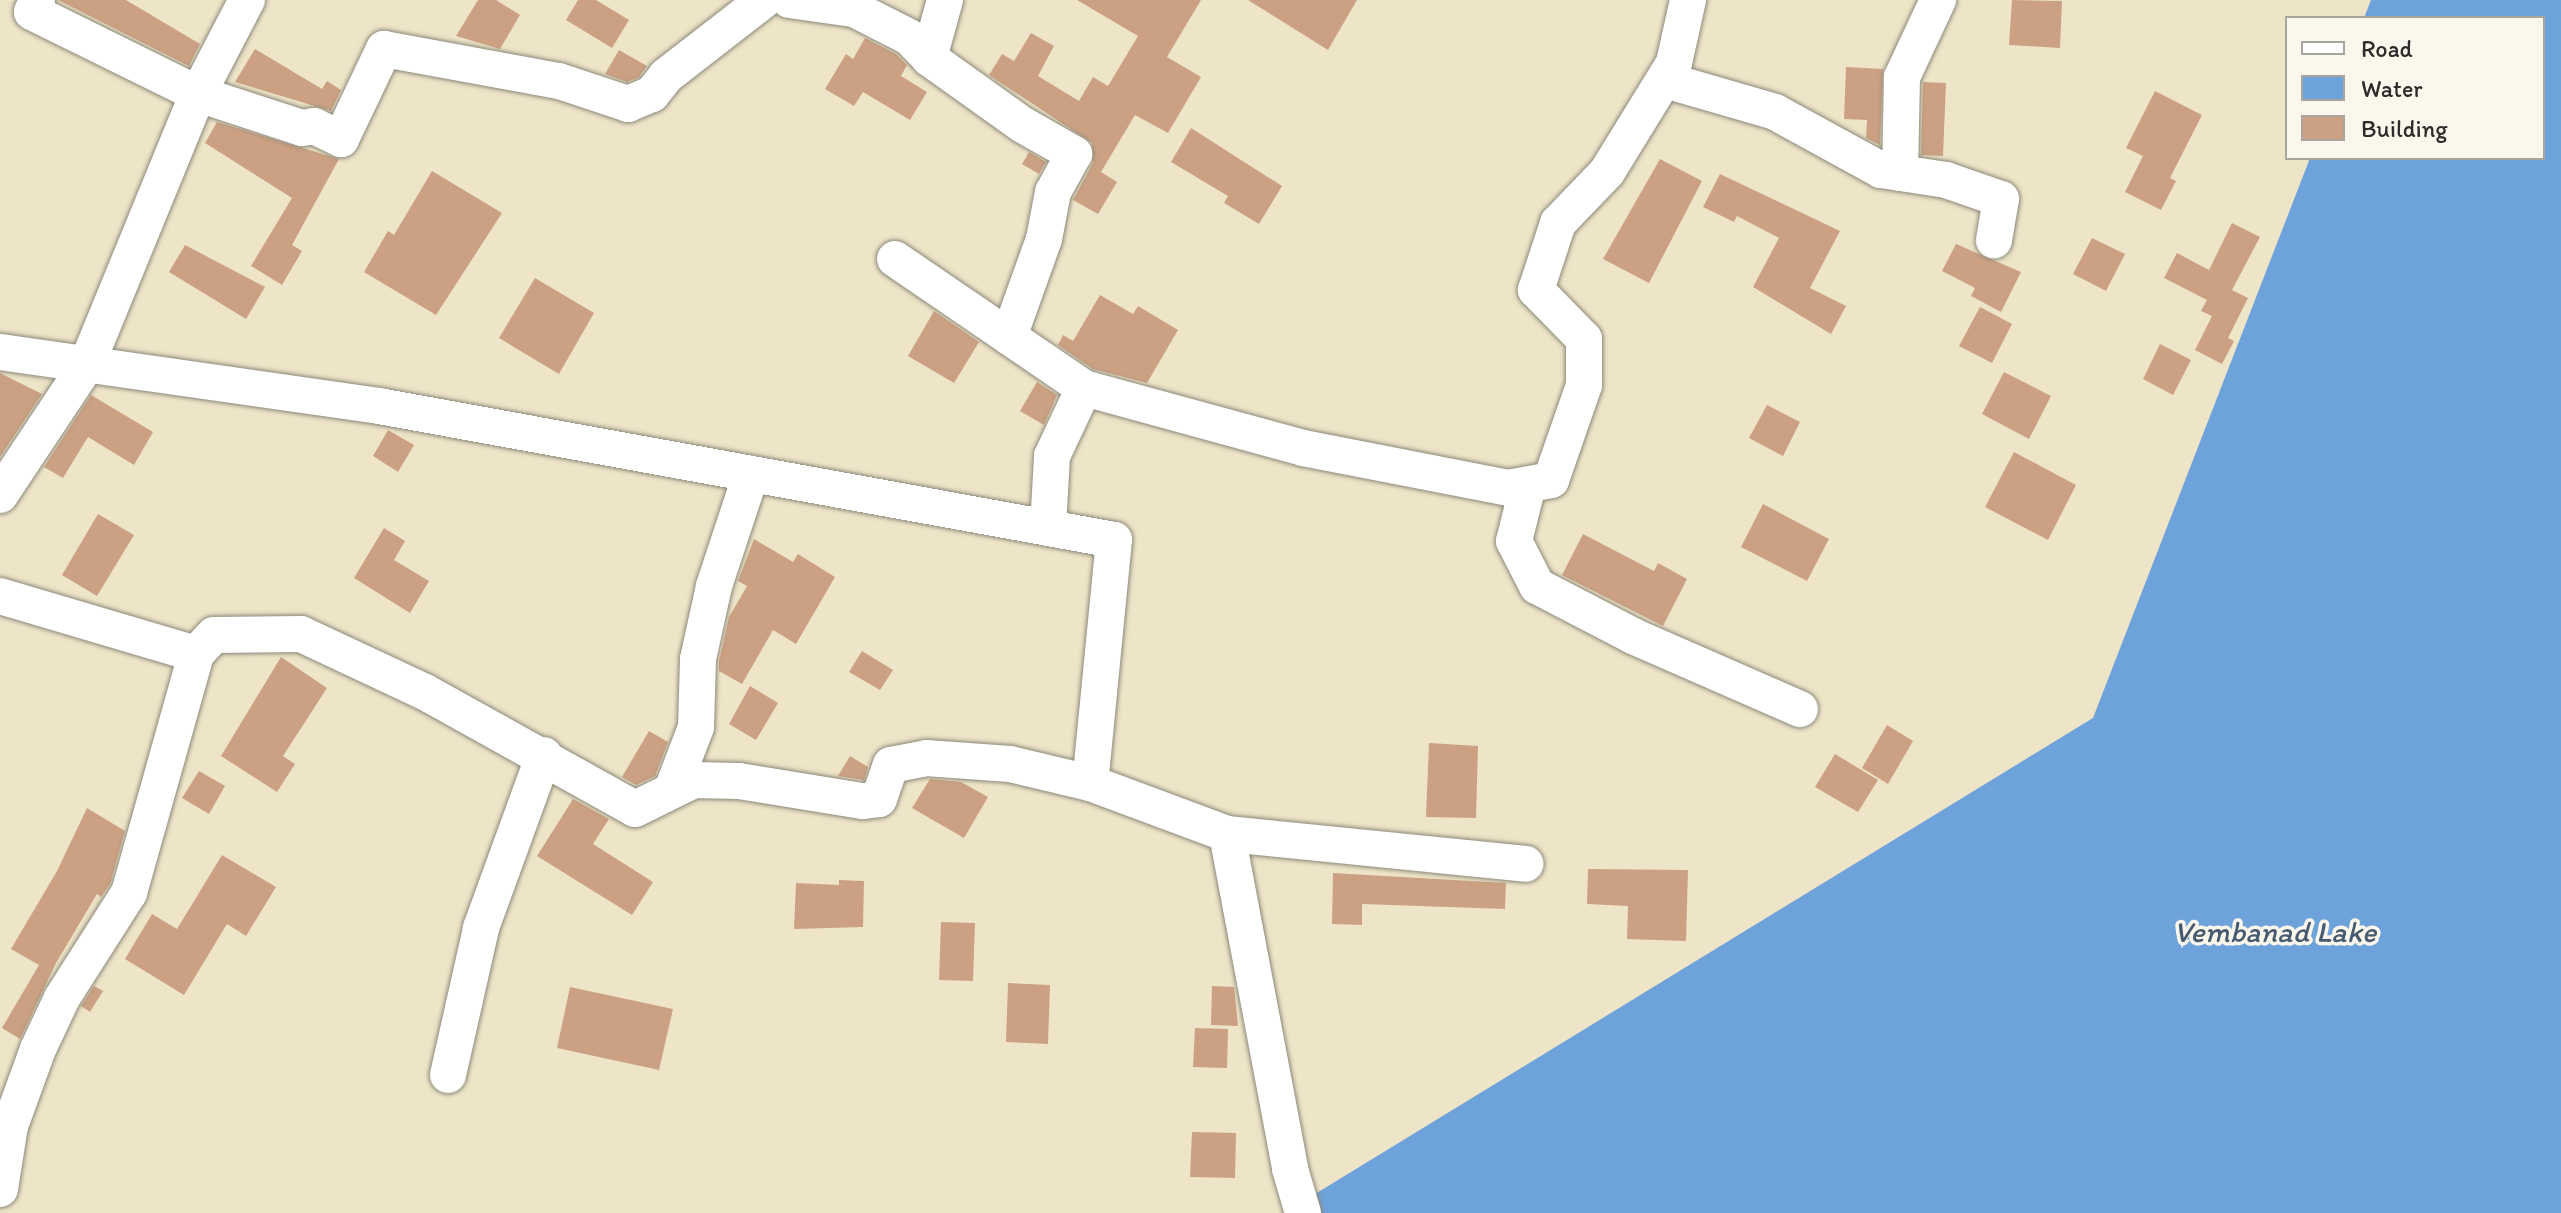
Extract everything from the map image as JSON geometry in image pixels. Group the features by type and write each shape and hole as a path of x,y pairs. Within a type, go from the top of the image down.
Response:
{"street":[{"path":"37,0 32,12 198,94 302,128 314,126 341,139 384,49 559,81 628,104 652,94 666,76 764,0"},
{"path":"0,495 87,364 198,94 247,0"},
{"path":"789,0 854,9 909,37 929,58 1023,125 1074,154 1053,192 1044,239 1009,337"},
{"path":"929,58 945,0"},
{"path":"895,259 1084,388 1303,448 1508,488 1551,480 1584,385 1584,339 1536,290 1558,223 1607,172 1674,63 1688,0"},
{"path":"1900,173 1902,77 1938,0"},
{"path":"1665,80 1775,112 1881,170 1946,180 2001,199 1994,240"},
{"path":"0,352 379,406 1114,540 1090,783"},
{"path":"1048,528 1052,456 1084,388"},
{"path":"672,790 696,727 698,659 714,586 751,474"},
{"path":"1528,485 1514,541 1537,586 1635,637 1800,709"},
{"path":"0,596 196,654"},
{"path":"0,1189 10,1126 38,1049 62,998 129,893 196,654 214,635 301,634 544,755 621,805 647,806 682,782 739,781 863,801 879,799 891,765 926,758 1010,764 1090,783 1227,834 1525,864"},
{"path":"448,1075 481,928 544,755"},
{"path":"1227,834 1290,1169 1303,1213"}],"water":[{"name":"Vembanad Lake","path":"2371,0 2561,0 2561,1213 1284,1213 2093,718 2309,160 2545,160 2545,16 2365,16"}],"building":[{"path":"58,0 126,0 200,44 189,66"},
{"path":"478,0 496,0 520,15 500,49 456,36"},
{"path":"578,0 596,0 629,20 612,48 566,20"},
{"path":"1077,0 1201,0 1167,57 1201,77 1168,133 1135,115 1101,172 1117,182 1098,214 1073,200 1093,163 1092,143 989,75 1002,54 1014,61 1031,33 1054,46 1038,76 1079,101 1093,77 1108,86 1138,36"},
{"path":"1248,0 1357,0 1328,50"},
{"path":"2012,0 2062,1 2060,48 2009,45"},
{"path":"865,38 896,54 907,65 901,76 927,92 910,120 863,92 854,106 825,89 846,54 853,59"},
{"path":"255,49 322,89 327,81 341,90 331,111 235,82"},
{"path":"619,50 647,66 639,77 627,82 605,74"},
{"path":"1846,67 1883,69 1880,145 1866,138 1867,120 1844,119"},
{"path":"1923,82 1946,83 1943,156 1921,155"},
{"path":"2155,91 2202,115 2170,178 2176,181 2161,210 2125,192 2143,156 2126,148"},
{"path":"217,122 339,159 292,245 302,251 282,285 251,266 292,198 205,143"},
{"path":"1191,128 1282,186 1259,224 1224,203 1228,196 1171,162"},
{"path":"1029,152 1046,162 1039,174 1022,164"},
{"path":"1660,159 1702,181 1649,283 1603,259"},
{"path":"432,171 502,213 436,315 364,272 388,231 394,235"},
{"path":"1720,174 1840,231 1810,288 1846,306 1831,334 1753,287 1779,238 1737,216 1734,222 1703,207"},
{"path":"2232,223 2260,237 2232,290 2248,298 2228,338 2234,341 2222,364 2195,350 2212,316 2201,311 2207,300 2164,278 2177,253 2209,270"},
{"path":"2092,238 2125,254 2106,291 2073,274"},
{"path":"1956,244 2021,272 2001,312 1971,296 1975,288 1942,271"},
{"path":"185,245 265,287 246,319 169,272"},
{"path":"535,278 594,313 559,374 499,338"},
{"path":"1100,295 1133,314 1138,306 1178,330 1147,383 1093,369 1058,345 1063,335 1073,341"},
{"path":"1980,307 2012,324 1992,363 1959,346"},
{"path":"934,311 979,342 954,383 908,356"},
{"path":"2160,344 2191,360 2173,395 2143,379"},
{"path":"2004,372 2051,396 2029,439 1982,414"},
{"path":"0,373 42,394 0,457"},
{"path":"1037,382 1057,395 1044,425 1020,411"},
{"path":"91,395 153,432 134,465 88,437 63,478 44,467"},
{"path":"1767,405 1800,422 1783,456 1749,438"},
{"path":"388,430 414,445 398,472 373,456"},
{"path":"2014,452 2076,485 2048,540 1985,507"},
{"path":"1763,504 1829,539 1807,581 1741,547"},
{"path":"98,514 134,535 97,596 62,575"},
{"path":"384,528 405,541 394,560 429,581 410,613 354,578"},
{"path":"1583,534 1654,571 1658,563 1687,579 1663,626 1562,575"},
{"path":"754,539 793,562 798,554 835,577 796,644 773,630 742,684 719,671 719,662 729,617 747,586 738,581"},
{"path":"862,651 893,670 880,690 849,672"},
{"path":"281,657 327,688 283,756 295,764 277,792 221,756"},
{"path":"750,686 778,703 756,740 729,724"},
{"path":"1887,725 1913,741 1888,784 1862,768"},
{"path":"649,731 668,742 655,776 636,785 622,777"},
{"path":"1429,743 1478,746 1476,818 1426,817"},
{"path":"1835,754 1878,780 1858,812 1815,787"},
{"path":"850,756 868,767 864,780 838,776"},
{"path":"199,771 225,786 209,814 182,798"},
{"path":"930,779 961,782 988,797 964,838 912,808"},
{"path":"573,799 609,819 593,844 653,882 632,915 537,856"},
{"path":"87,808 125,831 110,884 101,897 97,894 56,963 20,1039 2,1028 39,965 11,949 57,871"},
{"path":"222,855 276,887 246,936 227,924 184,995 125,959 152,914 177,929"},
{"path":"1588,869 1688,870 1686,941 1627,939 1628,906 1587,904"},
{"path":"1333,873 1506,883 1505,909 1362,904 1362,925 1332,924"},
{"path":"839,880 864,881 863,927 794,929 796,883 839,885"},
{"path":"941,922 975,923 973,981 939,980"},
{"path":"1008,983 1050,985 1048,1044 1006,1042"},
{"path":"94,986 103,991 90,1012 81,1006"},
{"path":"1212,986 1234,987 1238,1026 1211,1025"},
{"path":"570,987 673,1009 659,1070 557,1048"},
{"path":"1195,1028 1228,1029 1227,1068 1193,1067"},
{"path":"1192,1132 1236,1133 1235,1178 1190,1177"}]}
